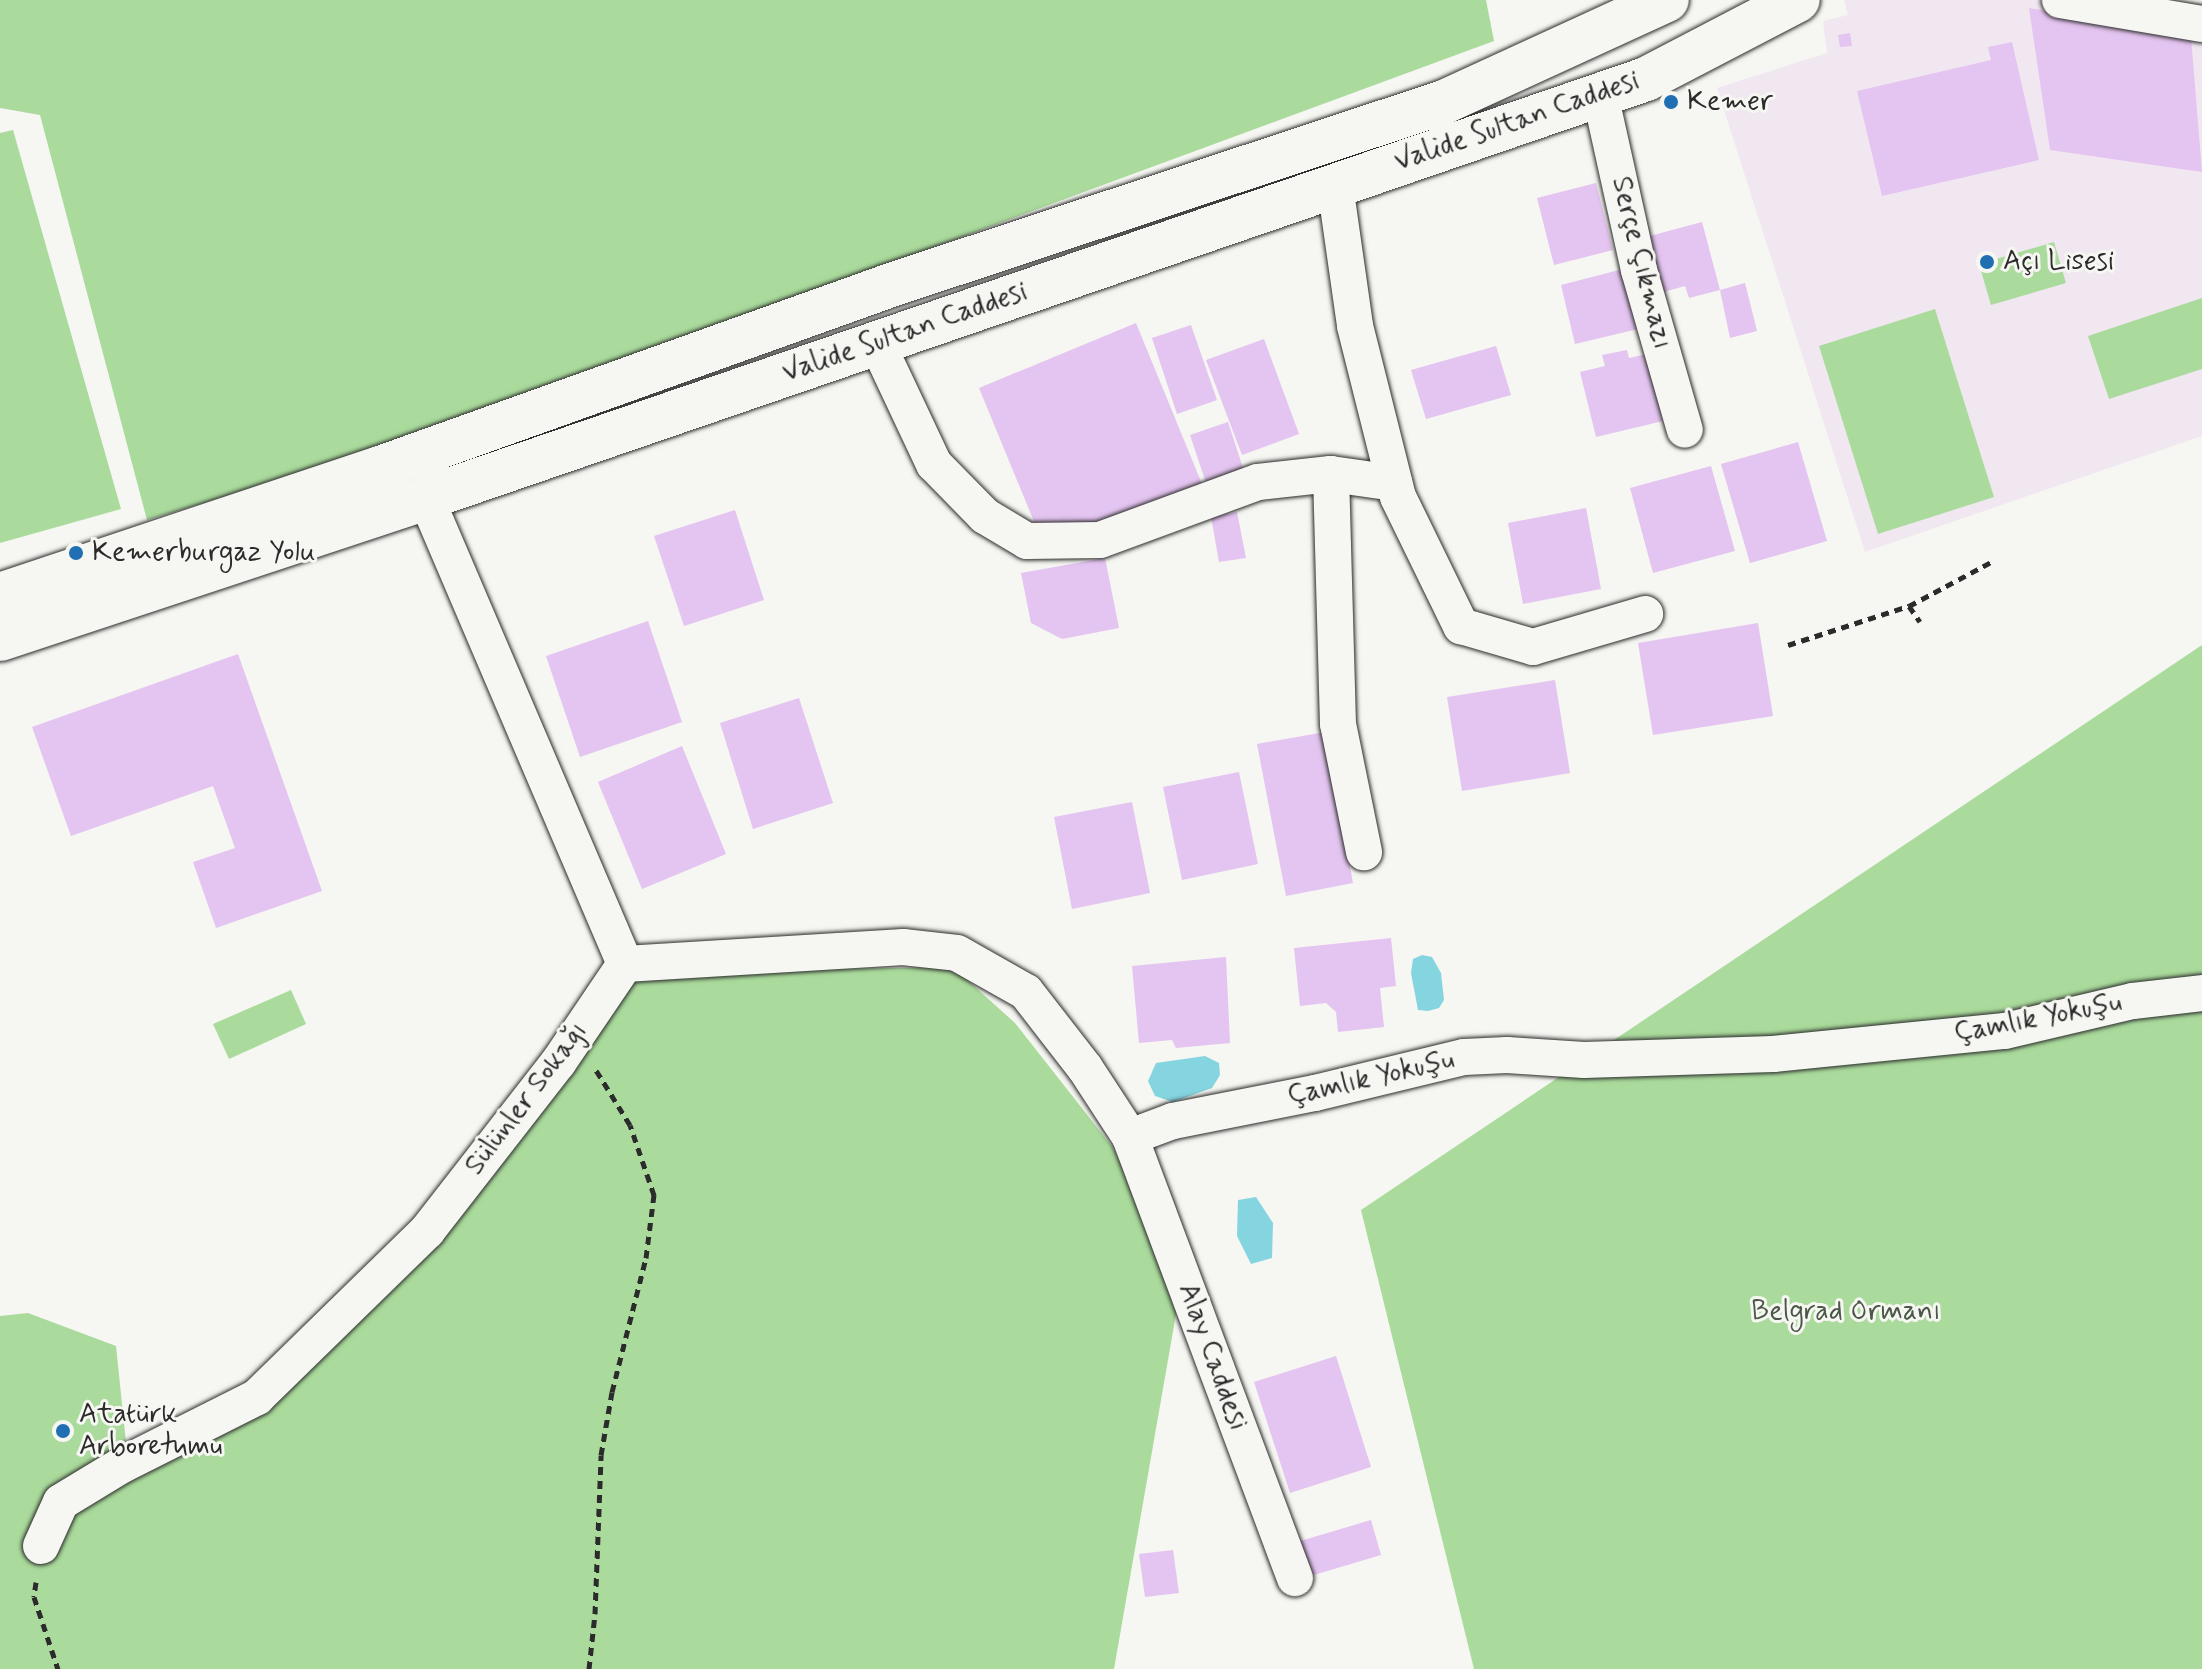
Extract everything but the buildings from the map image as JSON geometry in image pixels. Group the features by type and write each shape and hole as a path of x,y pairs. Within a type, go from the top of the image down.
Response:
{"main road":[{"name":"Valide Sultan Caddesi","path":"0,639 426,498 1646,79 1798,0"},
{"name":"Valide Sultan Caddesi","path":"0,595 380,468 891,285 1444,102 1660,2"}],"street":[{"path":"2060,0 2202,24"},
{"name":"Serçe Çıkmazı","path":"1600,94 1639,270 1685,430"},
{"path":"1335,185 1355,326 1394,483 1461,626 1533,647 1645,614"},
{"path":"877,343 934,464 985,516 1027,541 1100,540 1258,482 1331,474 1394,483"},
{"path":"1331,474 1338,724 1364,852"},
{"path":"426,498 625,964 903,947 957,953 1026,992 1085,1068 1130,1137"},
{"name":"Sülünler Sokağı","path":"41,1546 61,1502 122,1465 257,1397 427,1231 573,1040 625,964"},
{"name":"Çamlık Yokuşu","path":"1130,1137 1173,1121 1315,1093 1464,1057 1507,1055 1584,1060 1773,1054 2005,1031 2133,1001 2202,993"},
{"name":"Alay Caddesi","path":"1130,1137 1295,1578"}],"path":[{"path":"1788,645 1909,606 1993,561"},
{"path":"1909,606 1920,622"},
{"path":"573,1040 600,1075 630,1125 654,1195 646,1258 612,1392 601,1455 595,1614 589,1669"},
{"path":"41,1546 34,1597 58,1669"}],"shaded area":[{"name":"Açı Lisesi","path":"1844,0 2130,0 2202,11 2202,436 1865,552 1717,88 1827,53 1823,21 1848,15"}],"green space":[{"path":"0,0 1486,0 1494,41 400,444 147,520 40,115 0,108"},
{"path":"13,130 121,509 0,543 0,133"},
{"path":"2054,242 2066,283 1991,305 1979,264"},
{"path":"2202,298 2202,369 2109,399 2088,336"},
{"path":"1935,309 1994,497 1878,534 1819,346"},
{"name":"Belgrad Ormanı","path":"2202,645 2202,1669 1474,1669 1361,1210"},
{"path":"625,964 829,969 953,967 1015,1023 1114,1149 1179,1297 1114,1669 0,1669 0,1316 28,1313 116,1346 128,1462 257,1397 427,1231"},
{"path":"291,990 306,1024 229,1059 213,1024"}],"water":[{"path":"1422,955 1432,957 1441,973 1444,1000 1439,1008 1428,1011 1418,1010 1411,973 1413,959"},
{"path":"1205,1056 1219,1063 1220,1075 1212,1088 1173,1102 1155,1096 1148,1081 1156,1063"},
{"path":"1256,1197 1273,1223 1272,1258 1251,1264 1237,1236 1238,1200"}],"place":[{"name":"Kemer","path":"1671,102"},
{"name":"Açı Lisesi","path":"1987,262"},
{"name":"Kemerburgaz Yolu","path":"76,553"},
{"name":"Atatürk Arboretumu","path":"63,1431"}]}
